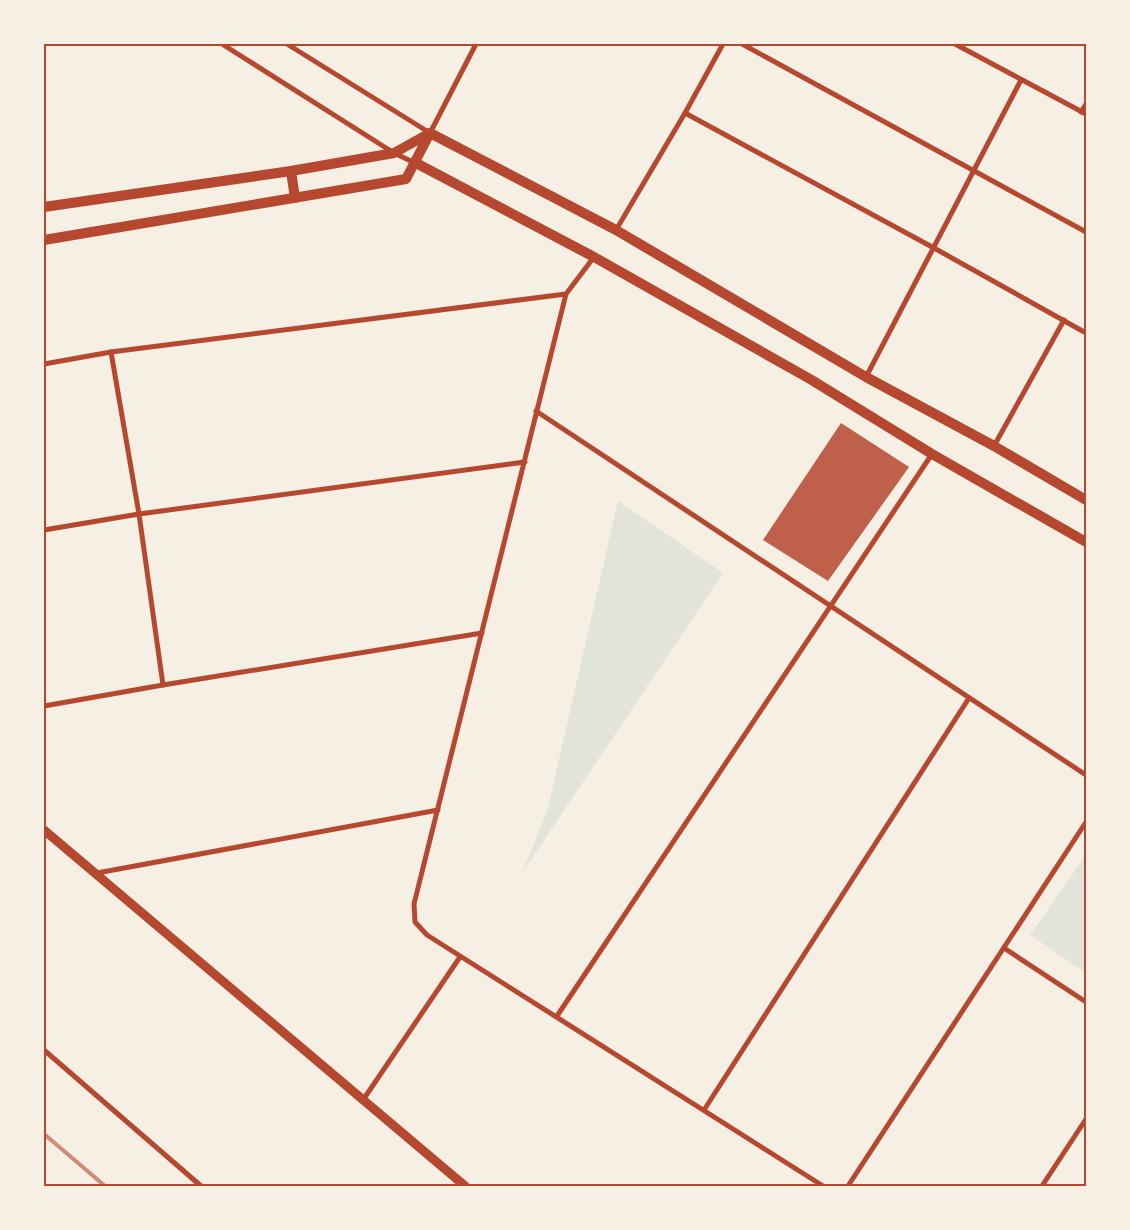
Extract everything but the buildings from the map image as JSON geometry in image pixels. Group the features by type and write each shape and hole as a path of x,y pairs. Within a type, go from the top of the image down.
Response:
{"main road":[{"path":"44,207 291,171 394,153 430,133"},
{"path":"44,240 406,179 416,164 430,133"},
{"path":"430,133 616,230 866,377 994,446 1086,500"},
{"path":"416,164 594,257 810,379 932,454 1086,542"},
{"path":"291,171 295,198"}],"street":[{"path":"222,44 394,153 416,164"},
{"path":"287,44 430,133 476,44"},
{"path":"616,230 723,44"},
{"path":"742,44 1086,232"},
{"path":"955,44 1084,113 1086,104"},
{"path":"866,377 1021,80"},
{"path":"685,113 1086,333"},
{"path":"594,257 566,294 414,904 416,922 427,935 460,957 557,1016 823,1186"},
{"path":"44,364 110,352 566,294"},
{"path":"994,446 1064,320"},
{"path":"110,352 139,514 163,685"},
{"path":"536,412 1086,775"},
{"path":"557,1016 932,454"},
{"path":"44,530 139,514 525,462"},
{"path":"44,706 482,633"},
{"path":"704,1110 969,698"},
{"path":"95,874 438,810"},
{"path":"848,1186 1086,822"},
{"path":"44,830 465,1186"},
{"path":"1004,948 1086,1002"},
{"path":"363,1100 460,957"},
{"path":"44,1050 201,1186"},
{"path":"1042,1186 1086,1119"}],"shaded area":[{"path":"618,501 723,573 522,873 547,812"},
{"path":"1086,855 1086,973 1030,935"}],"railway":[{"path":"44,1134 105,1186"}]}
